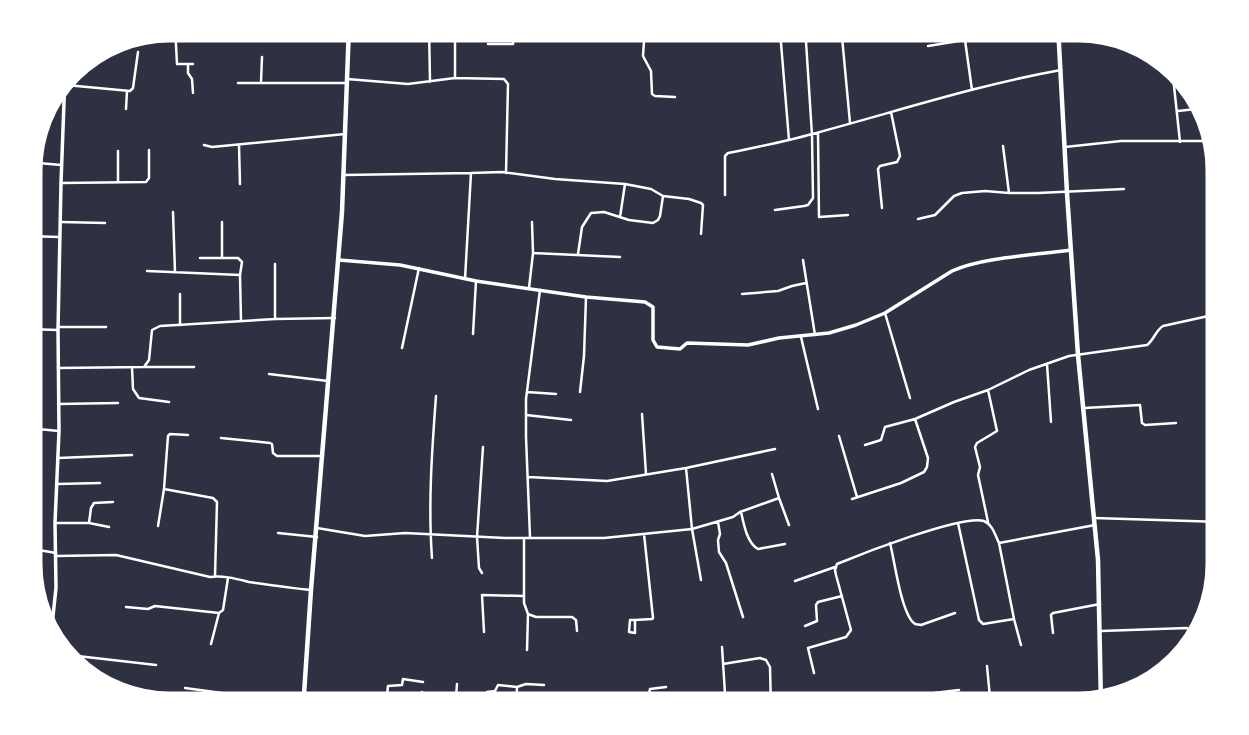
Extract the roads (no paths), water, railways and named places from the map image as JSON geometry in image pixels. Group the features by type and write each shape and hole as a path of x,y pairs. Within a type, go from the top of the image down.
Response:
{"main road":[{"path":"1059,38 1070,250 1098,560 1101,694"},
{"path":"304,696 339,260 349,39"}],"street":[{"path":"644,38 643,56 651,71 653,96 675,97"},
{"path":"781,38 789,140"},
{"path":"775,210 808,205 813,198 806,38"},
{"path":"842,38 850,123"},
{"path":"175,39 177,64 193,64"},
{"path":"429,39 430,82"},
{"path":"455,39 455,78"},
{"path":"488,44 513,44 514,39"},
{"path":"928,46 964,40 972,90"},
{"path":"68,87 130,91 133,88 138,51"},
{"path":"261,57 261,83"},
{"path":"188,64 193,93"},
{"path":"724,195 725,156 729,153 812,135 1027,76 1061,71"},
{"path":"238,83 408,83 455,78 496,78 507,81 506,173"},
{"path":"1174,79 1180,142"},
{"path":"126,109 127,91"},
{"path":"52,623 56,588 64,93"},
{"path":"1178,111 1195,109"},
{"path":"883,208 878,169 880,166 897,162 900,156 891,112"},
{"path":"818,133 819,217 848,215"},
{"path":"204,145 212,148 345,134"},
{"path":"1065,147 1121,141 1207,141"},
{"path":"239,145 240,184"},
{"path":"1003,146 1009,193"},
{"path":"61,183 146,181 149,178 149,150"},
{"path":"118,151 118,181"},
{"path":"39,163 61,165"},
{"path":"465,279 471,173"},
{"path":"344,175 506,173 625,184 701,203 701,234"},
{"path":"620,218 625,184"},
{"path":"918,219 935,215 954,196 962,194 985,191 1009,193 1124,189"},
{"path":"578,254 582,227 592,213 604,212 620,218 655,223 660,216 663,195"},
{"path":"173,212 175,272"},
{"path":"61,222 105,223"},
{"path":"222,222 222,257"},
{"path":"529,289 533,253 532,222"},
{"path":"38,236 60,237"},
{"path":"339,260 419,268 476,281 586,297 641,301 652,305 654,343 660,348 680,349 687,343 744,345 779,338 829,334 885,313 952,271 994,260 1070,250"},
{"path":"533,253 620,257"},
{"path":"200,258 238,258 242,262 240,321"},
{"path":"803,260 815,335"},
{"path":"275,264 275,319"},
{"path":"402,348 419,268"},
{"path":"147,271 240,275"},
{"path":"473,334 476,281"},
{"path":"742,294 778,291 806,282"},
{"path":"530,537 526,415 540,290"},
{"path":"180,294 180,325"},
{"path":"580,392 586,297"},
{"path":"885,313 910,398"},
{"path":"865,445 883,439 885,427 915,419 1030,370 1069,356 1147,345 1163,326 1210,316"},
{"path":"144,367 149,360 152,330 160,326 335,318"},
{"path":"38,329 106,327"},
{"path":"801,337 818,409"},
{"path":"1047,364 1051,422"},
{"path":"132,367 133,389 139,398 169,402"},
{"path":"58,368 194,367"},
{"path":"269,374 328,380"},
{"path":"988,390 997,431 975,447 980,465 978,475 988,523 999,543 1021,645"},
{"path":"527,391 556,394"},
{"path":"432,558 431,463 436,396"},
{"path":"58,404 118,403"},
{"path":"1084,408 1140,405 1142,424 1176,423"},
{"path":"642,414 646,474"},
{"path":"526,415 571,420"},
{"path":"852,499 901,483 923,472 927,467 928,458 915,419"},
{"path":"38,429 59,430"},
{"path":"158,526 169,435 188,435"},
{"path":"839,436 858,497"},
{"path":"221,438 268,442 272,444 273,453 278,456 323,456"},
{"path":"482,573 479,568 477,537 483,447"},
{"path":"528,477 607,481 775,449"},
{"path":"58,458 132,455"},
{"path":"686,468 692,529 701,580"},
{"path":"772,474 789,525"},
{"path":"57,484 100,483"},
{"path":"164,489 213,498 217,502 215,576"},
{"path":"317,528 365,536 430,533 477,537 593,539 692,529 733,517 779,498"},
{"path":"89,523 94,503 113,502"},
{"path":"740,512 754,548 785,544"},
{"path":"1094,517 1210,522"},
{"path":"795,581 927,531 979,520 988,523"},
{"path":"718,522 719,552 726,563 743,617"},
{"path":"55,523 89,523 109,527"},
{"path":"958,523 979,620 983,624 1014,619"},
{"path":"999,543 1095,525"},
{"path":"278,533 317,537"},
{"path":"635,620 653,618 644,534"},
{"path":"524,538 527,650"},
{"path":"890,544 902,597 911,620 921,625 955,612"},
{"path":"38,551 56,555 116,555 210,578 215,576 312,590"},
{"path":"814,673 808,648 846,637 851,630 835,567"},
{"path":"211,644 219,613 223,610 228,578"},
{"path":"484,632 482,595 524,596"},
{"path":"805,626 817,621 818,602 842,596"},
{"path":"1053,634 1053,613 1100,604"},
{"path":"126,607 148,609 155,606 219,613"},
{"path":"528,614 536,617 572,617 576,620 577,631"},
{"path":"1101,631 1187,628 1192,632"},
{"path":"722,647 725,696"},
{"path":"75,656 156,665"},
{"path":"723,664 760,658 768,662 771,696"},
{"path":"987,666 990,696"},
{"path":"386,696 388,686 402,685 403,679 423,682"},
{"path":"456,696 457,684"},
{"path":"487,692 495,691 498,685 544,685"},
{"path":"517,687 517,696"},
{"path":"649,696 650,689 666,687"},
{"path":"185,688 222,693 226,696"},
{"path":"909,695 959,690"}]}
